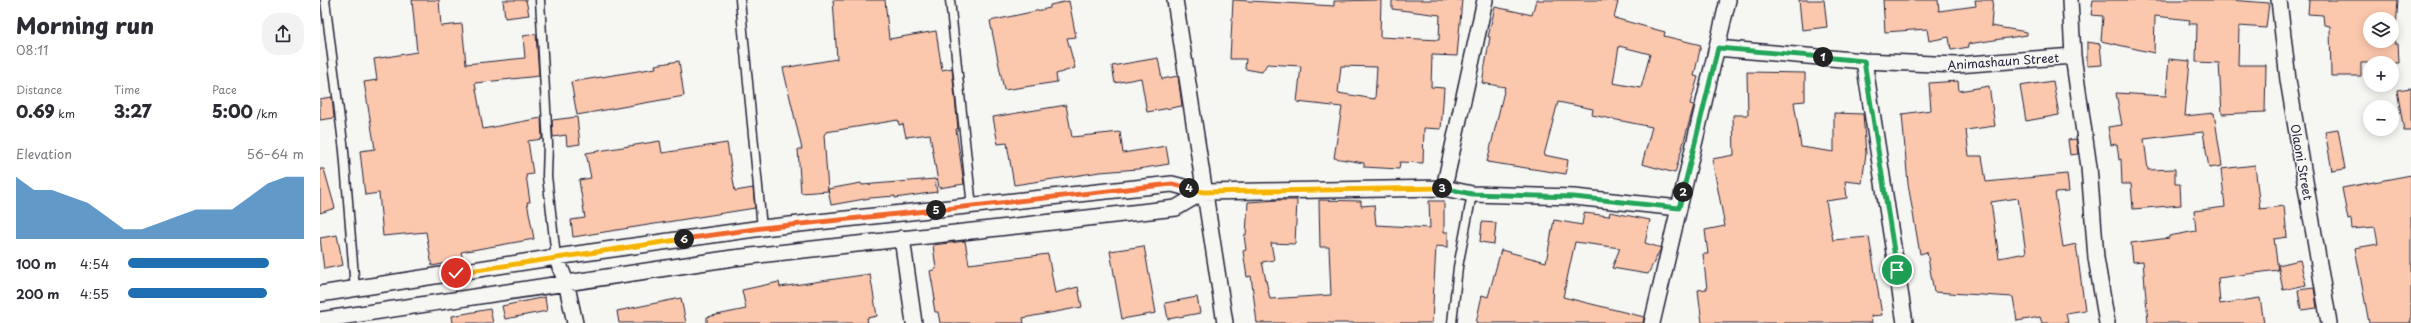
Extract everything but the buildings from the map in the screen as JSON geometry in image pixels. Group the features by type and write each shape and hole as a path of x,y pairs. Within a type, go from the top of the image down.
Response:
{"street":[{"path":"1175,0 1203,192 1225,323"},
{"path":"1444,188 1485,0"},
{"path":"1652,323 1718,48 1728,0"},
{"path":"2070,0 2073,56 2089,167 2096,258 2107,323"},
{"name":"Olaoni Street","path":"2279,0 2288,80 2329,323"},
{"name":"Animashaun Street","path":"1718,48 1864,61 1957,65 2073,56"},
{"path":"1864,61 1905,323"},
{"path":"320,294 556,257 762,228 972,207 1172,184 1203,192 1444,188 1472,194 1574,197 1679,208"},
{"path":"320,320 733,258 902,238 970,233 1176,208 1203,192"},
{"path":"902,238 914,323"},
{"path":"556,257 566,282 575,323"}],"lane":[{"path":"325,0 344,151 356,289"},
{"path":"540,0 548,144 547,176 556,257"},
{"path":"740,0 762,228"},
{"path":"950,0 972,207"},
{"path":"1452,323 1458,267 1472,194"}],"route":[{"path":"456,273 556,257 762,228 972,207 1172,184 1203,192 1444,188 1472,194 1574,197 1679,208 1718,48 1864,61 1897,270"}]}
